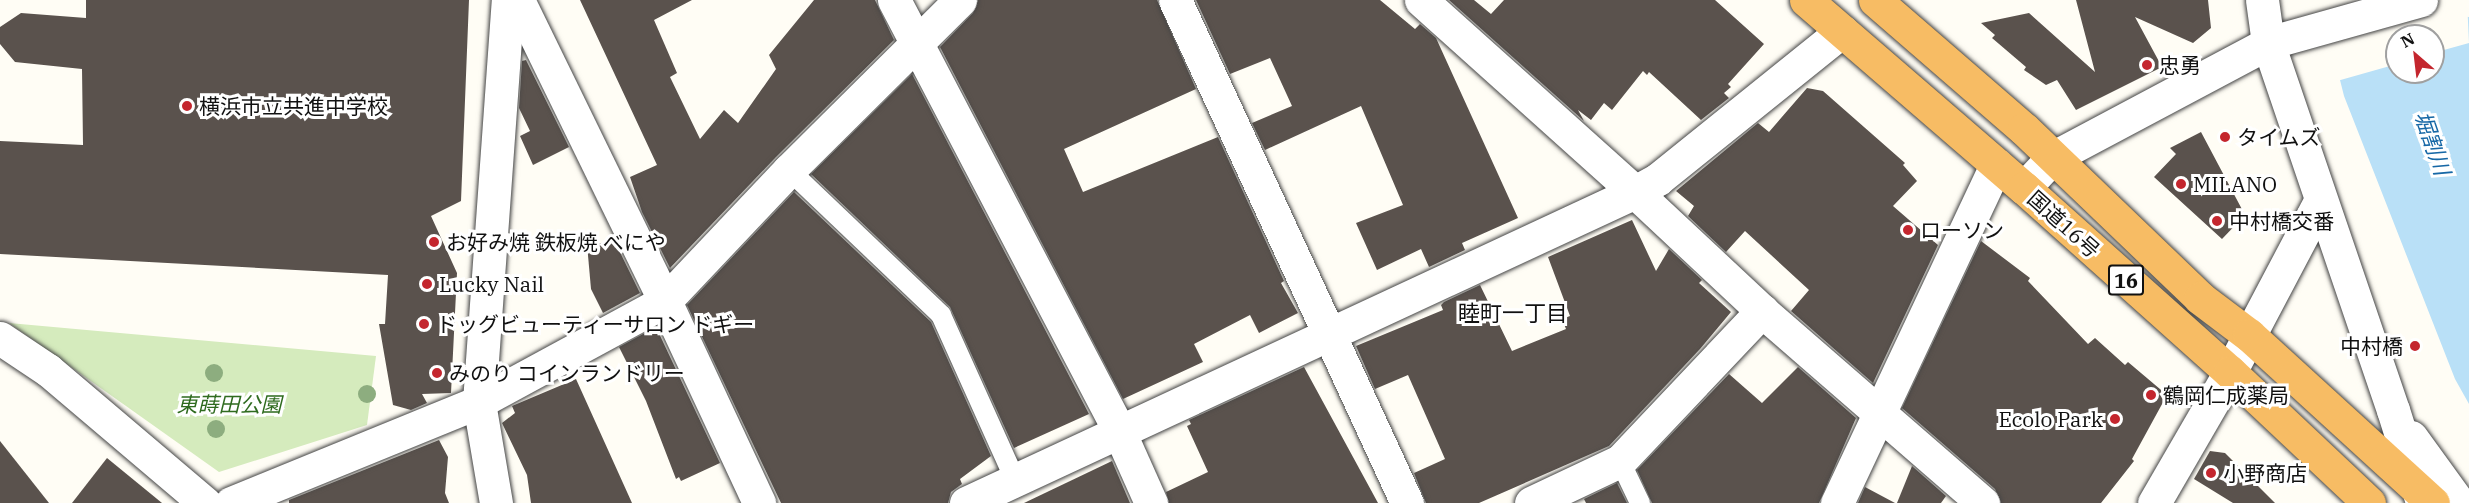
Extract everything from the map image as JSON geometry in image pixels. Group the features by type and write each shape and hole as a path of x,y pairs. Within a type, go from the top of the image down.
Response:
{"highway":[{"name":"国道16号","path":"1806,0 2024,188 2230,372 2369,503"},
{"name":"国道16号","path":"1875,0 2024,129 2200,298 2249,335 2424,498"}],"street":[{"path":"496,503 479,402 508,0"},
{"path":"518,0 665,301 759,503"},
{"path":"894,0 1119,431 1151,503"},
{"path":"231,503 479,402 665,301 789,170 960,0"},
{"path":"1175,0 1407,503"},
{"path":"1421,0 1635,192 1762,311 1983,503"},
{"path":"2262,0 2268,43 2320,201 2424,498"},
{"path":"2024,188 2052,158 2268,43 2421,0"},
{"path":"966,503 1635,192 1658,179 1842,31"},
{"path":"1837,503 1996,165"},
{"path":"2154,503 2230,372 2320,201"},
{"path":"1531,503 1620,461 1762,311"},
{"path":"0,338 48,370 205,503"},
{"path":"2393,410 2434,472 2459,503"}],"lane":[{"path":"789,170 941,315 1015,480"},
{"path":"1620,461 1640,503"}],"green space":[{"name":"東蒔田公園","path":"9,323 376,356 367,425 219,472"}],"water":[{"name":"堀割川","path":"2320,0 2469,17 2469,404 2455,379 2344,96"}],"pier":[{"path":"2317,0 2467,0 2469,43 2445,50 2445,24 2385,24 2385,67 2337,81"}],"building":[{"name":"横浜市立共進中学校","path":"86,0 469,0 461,201 431,216 457,273 451,393 422,394 427,403 411,410 393,405 379,324 385,324 388,275 0,254 0,141 83,145 82,69 15,62 0,44 0,27 21,13 86,18"},
{"path":"580,0 692,0 654,20 677,73 670,77 700,139 724,110 738,123 776,69 769,55 814,0 875,0 894,40 776,157 670,268 642,212 630,177 657,165"},
{"path":"978,0 1157,0 1196,89 1064,149 1083,192 1218,137 1284,281 1281,283 1298,313 1259,333 1250,315 1194,344 1203,362 1123,399 940,47 973,13"},
{"path":"1196,0 1380,0 1415,29 1420,24 1436,38 1518,218 1462,243 1465,250 1429,267 1421,249 1377,270 1356,223 1403,205 1361,106 1265,150 1252,123 1292,106 1270,58 1230,74"},
{"path":"1449,0 1474,0 1491,14 1504,0 1715,0 1764,44 1728,84 1731,87 1724,93 1729,98 1701,120 1649,72 1647,75 1643,71 1612,110 1604,103 1591,120 1578,110 1584,121"},
{"path":"2076,0 2208,0 2211,28 2193,43 2135,17 2162,67 2076,110 2057,80 2046,85 2024,70 2026,67 1992,38 1995,35 1981,23 2029,13 2095,72"},
{"path":"526,60 569,147 533,165 520,136 530,131 519,108 522,61"},
{"path":"912,74 1089,414 1014,448 950,307 811,174"},
{"path":"1807,88 1823,91 1905,163 1903,165 1917,181 1893,206 1938,245 1873,383 1791,311 1809,290 1745,231 1726,252 1688,216 1694,206 1676,191 1758,123 1769,132"},
{"path":"2201,132 2245,215 2222,239 2154,177 2176,154 2170,148"},
{"path":"794,192 931,322 991,456 960,479 962,484 951,492 948,503 781,503 687,305"},
{"path":"1632,220 1656,271 1669,249 1702,280 1699,283 1731,312 1700,349 1609,446 1479,503 1426,503 1414,473 1445,459 1408,375 1375,389 1356,346 1443,310 1441,305 1444,302 1480,285 1512,351 1566,329 1562,319 1570,316 1548,257"},
{"path":"1981,241 2030,278 2028,281 2088,344 2095,338 2125,365 2128,362 2167,395 2132,459 2134,461 2101,503 2001,503 1995,489 1902,408"},
{"path":"615,242 640,293 603,313 591,289 587,244"},
{"path":"656,327 720,463 681,481 679,477 676,479 646,401 619,347"},
{"path":"1304,367 1378,503 1169,503 1166,492 1208,472 1187,426 1191,424 1189,420"},
{"path":"1798,367 1856,418 1819,503 1652,503 1637,470 1729,374 1762,403"},
{"path":"576,379 632,503 531,503 527,475 502,423 515,413 512,406"},
{"path":"439,440 448,457 445,493 449,503 289,503 289,500"},
{"path":"0,441 49,503 0,503"},
{"path":"2210,451 2225,453 2275,503 2233,503 2194,479"},
{"path":"107,458 162,503 72,503"},
{"path":"1112,461 1130,503 1024,503"},
{"path":"1912,466 1946,496 1941,503 1897,503"},
{"path":"1617,483 1627,503 1586,503 1584,499"},
{"path":"1865,487 1895,503 1858,503"}],"place":[{"name":"忠勇","path":"2147,65"},
{"name":"横浜市立共進中学校","path":"187,106"},
{"name":"タイムズ","path":"2225,137"},
{"name":"MILANO","path":"2181,184"},
{"name":"中村橋交番","path":"2217,221"},
{"name":"ローソン","path":"1908,230"},
{"name":"お好み焼 鉄板焼 べにや","path":"434,242"},
{"name":"Lucky Nail","path":"427,284"},
{"name":"ドッグビューティーサロン ドギー","path":"424,324"},
{"name":"中村橋","path":"2415,346"},
{"name":"みのり コインランドリー","path":"437,373"},
{"name":"鶴岡仁成薬局","path":"2151,395"},
{"name":"Ecolo Park","path":"2115,419"},
{"name":"小野商店","path":"2211,473"}],"district":[{"name":"睦町一丁目","path":"1513,313"}]}
